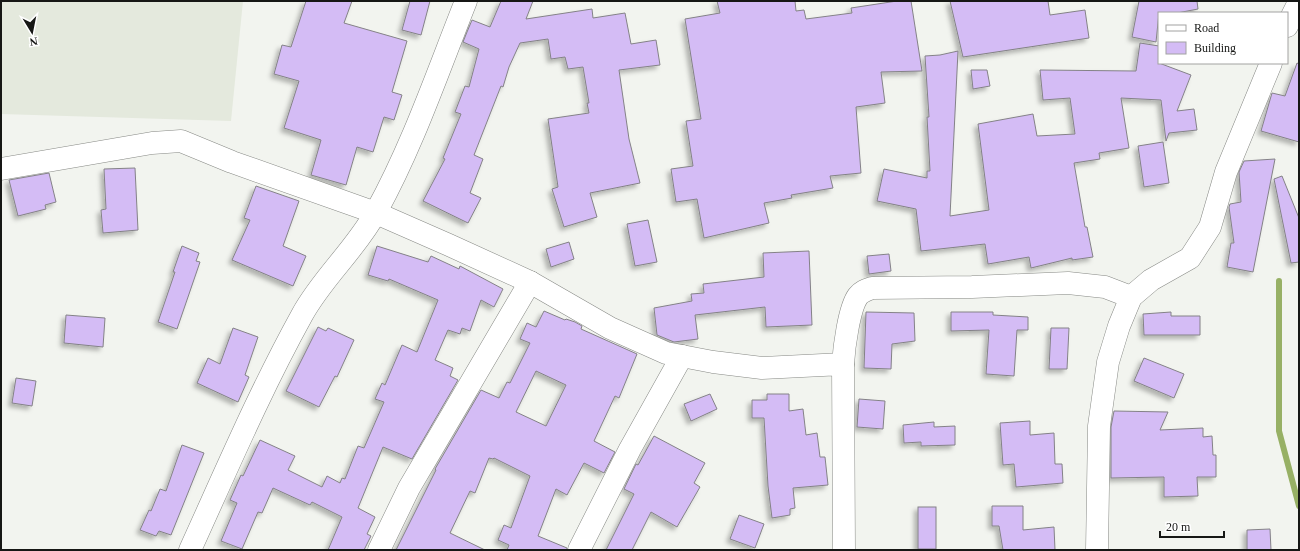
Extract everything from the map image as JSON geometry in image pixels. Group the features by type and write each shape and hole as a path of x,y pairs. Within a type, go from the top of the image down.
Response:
{"street":[{"path":"190,550 249,420 302,314 313,296 376,213 402,160 466,1"},
{"path":"1288,24 1299,2"},
{"path":"1097,550 1099,426 1108,362 1119,326 1131,297 1151,280 1190,258 1210,228 1226,172 1271,64"},
{"path":"1,169 152,142 181,141 232,162 376,213 530,282 610,328 666,352 682,356 762,368 843,364"},
{"path":"379,550 409,488 530,282"},
{"path":"844,550 844,340 857,297 864,291 872,288 972,288 1068,283 1105,288 1131,297"},
{"path":"579,550 630,449 682,356"}],"shaded area":[{"path":"1,1 243,1 231,121 1,114"}],"building":[{"path":"306,1 352,1 344,23 407,41 392,92 402,95 394,120 384,117 373,152 357,147 346,185 311,175 321,140 284,128 299,81 274,74 282,45 291,47"},
{"path":"410,1 430,1 421,35 402,30"},
{"path":"501,1 533,1 526,19 592,9 593,18 625,13 631,44 656,40 660,65 619,70 629,139 640,183 590,193 597,217 564,227 552,189 558,187 548,119 589,113 587,103 589,103 583,67 568,69 565,57 551,59 548,39 520,43 509,67 503,87 501,86 474,155 483,159 470,193 481,198 468,223 423,201 445,159 443,158 461,114 455,112 465,86 469,87 479,49 463,42 472,20 490,27"},
{"path":"717,1 795,1 796,11 804,10 806,19 852,13 851,8 897,1 911,1 922,71 881,72 885,103 856,107 861,173 830,176 833,188 791,195 792,198 764,203 769,223 704,238 697,199 676,202 671,169 693,166 686,121 701,119 685,19 720,13"},
{"path":"950,1 1048,1 1050,15 1085,10 1089,38 963,57"},
{"path":"1139,1 1197,1 1198,9 1182,12 1158,12 1156,42 1132,37"},
{"path":"1140,43 1158,46 1158,64 1191,75 1177,111 1194,109 1197,130 1169,133 1166,141 1161,100 1121,98 1129,148 1099,153 1100,159 1074,163 1085,227 1087,227 1093,257 1072,260 1072,258 1031,268 1029,257 988,264 985,244 921,251 916,209 877,201 884,169 927,178 927,171 930,171 927,117 929,117 925,56 940,55 958,51 950,216 989,210 978,124 1033,114 1037,136 1075,134 1070,98 1043,100 1040,70 1136,71"},
{"path":"1297,63 1299,64 1299,142 1261,131 1272,93 1285,96"},
{"path":"971,70 987,70 990,86 973,89"},
{"path":"1163,142 1169,183 1144,187 1138,146"},
{"path":"1275,159 1253,272 1227,267 1231,243 1234,243 1229,207 1230,204 1241,202 1239,172 1244,161"},
{"path":"135,168 138,230 103,233 101,210 106,209 104,169"},
{"path":"49,173 56,202 45,205 46,209 18,216 9,180"},
{"path":"1282,176 1299,218 1299,262 1291,263 1274,179"},
{"path":"256,186 299,201 283,246 306,256 293,286 232,260 250,220 244,218"},
{"path":"648,220 657,262 635,266 627,224"},
{"path":"569,242 574,259 551,267 546,249"},
{"path":"182,246 199,253 196,261 200,262 177,329 158,322"},
{"path":"377,246 428,262 431,256 459,269 460,266 503,289 494,307 481,300 470,331 462,328 460,334 448,330 435,360 453,368 450,376 458,380 412,459 383,447 358,508 375,517 367,534 371,536 364,550 328,550 342,517 312,502 310,505 273,488 262,513 258,512 242,549 221,541 237,503 230,500 241,475 243,476 260,440 295,456 288,470 322,487 327,476 340,483 342,478 345,479 358,446 364,448 384,402 375,399 382,383 385,385 402,345 417,352 438,300 389,279 388,281 368,275"},
{"path":"809,251 812,325 766,327 765,307 695,315 698,339 674,342 657,335 654,308 692,301 691,294 704,293 703,284 764,277 763,253"},
{"path":"889,254 891,271 869,274 867,256"},
{"path":"544,311 565,320 575,322 582,326 581,329 637,354 619,398 615,396 594,441 615,452 604,473 584,463 567,495 556,489 538,536 567,548 567,550 507,550 509,545 498,540 504,525 511,528 530,476 494,458 489,458 475,493 470,491 450,533 485,550 396,550 436,470 435,469 481,390 499,398 507,382 510,383 530,343 520,339 527,323 536,327","holes":["536,371 566,385 546,426 516,412"]},
{"path":"866,312 914,313 915,341 892,344 891,369 864,368"},
{"path":"951,312 993,312 993,315 1028,317 1028,330 1017,330 1014,376 986,374 989,330 951,331"},
{"path":"1171,312 1171,316 1200,316 1200,335 1144,335 1143,314"},
{"path":"66,315 105,318 103,347 64,343"},
{"path":"318,327 326,331 328,328 354,340 337,377 335,376 319,407 286,391"},
{"path":"233,328 258,337 245,375 249,377 238,402 197,383 208,358 220,364"},
{"path":"1051,328 1069,328 1067,369 1049,369"},
{"path":"1144,358 1184,374 1174,398 1134,381"},
{"path":"16,378 36,381 32,406 12,403"},
{"path":"710,394 717,409 691,421 684,404"},
{"path":"767,394 789,394 789,411 803,409 806,435 817,433 820,457 825,457 828,485 793,488 795,508 790,509 790,515 772,518 768,486 764,418 752,418 752,400 767,400"},
{"path":"859,399 885,401 883,429 857,427"},
{"path":"1114,411 1168,412 1160,430 1203,428 1203,437 1212,436 1213,455 1216,455 1216,477 1197,477 1198,496 1164,497 1164,477 1111,478 1111,427"},
{"path":"1030,421 1030,435 1054,433 1055,464 1062,464 1063,483 1016,487 1014,464 1003,465 1000,423"},
{"path":"934,422 934,427 955,426 955,445 921,446 921,442 904,443 903,425"},
{"path":"654,436 705,463 694,483 700,487 677,527 651,512 632,550 606,550 634,494 624,489 636,464 638,465"},
{"path":"182,445 204,453 171,535 159,531 156,536 140,530 149,510 151,511 160,489 166,491"},
{"path":"992,506 1023,506 1023,530 1054,527 1055,550 1003,550 999,526 992,526"},
{"path":"918,507 936,507 936,549 918,549"},
{"path":"739,515 764,524 755,548 730,539"},
{"path":"1270,529 1271,550 1247,550 1247,530"}],"waterway":[{"path":"1279,281 1279,431 1299,506"}]}
